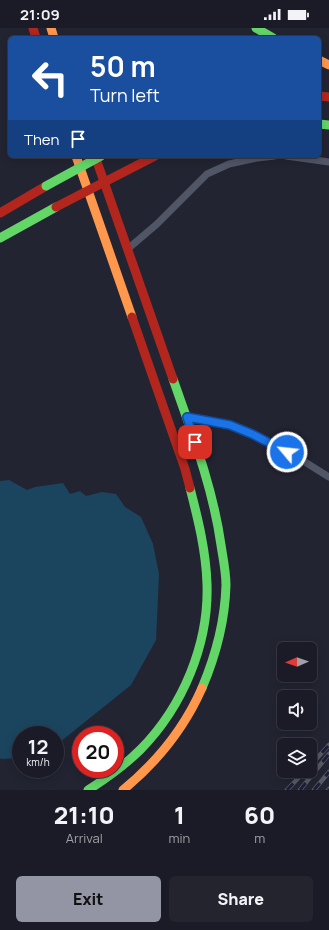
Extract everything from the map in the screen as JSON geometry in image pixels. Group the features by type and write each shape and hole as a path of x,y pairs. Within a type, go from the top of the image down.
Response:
{"highway":[{"path":"256,28 270,36"},
{"path":"77,158 185,469 204,546 207,585 206,617 199,650 174,707 155,734 131,758 107,778 88,790"},
{"path":"96,158 204,466 220,533 226,583 221,633 209,674 186,720 158,758 123,790"},
{"path":"0,213 97,158"},
{"path":"0,238 151,158"}],"lane":[{"path":"128,249 207,174 229,164 257,158"},
{"path":"300,158 329,162"},
{"path":"187,417 230,425 252,434 298,458 329,477"}],"water":[{"path":"9,480 27,490 35,487 63,483 70,494 80,491 86,496 102,492 116,494 125,507 141,517 153,544 159,574 156,640 131,685 80,726 72,726 72,732 64,739 64,726 12,726 12,758 2,759 0,758 0,481"}],"railway":[{"path":"317,758 329,745"},
{"path":"300,790 329,754"},
{"path":"314,790 329,772"},
{"path":"287,790 298,778"}],"traffic: fast":[{"path":"256,28 270,36"},
{"path":"321,124 329,125"},
{"path":"46,186 97,158"},
{"path":"0,238 56,207"},
{"path":"173,379 194,440 213,503 226,575 222,624 212,663 202,688"},
{"path":"88,790 129,760 156,732 181,694 198,651 206,607 207,584 199,523 190,488"}],"traffic: slow":[{"path":"51,28 53,36"},
{"path":"321,61 329,65"},
{"path":"77,158 132,317"},
{"path":"123,790 147,768 168,744 187,717 202,688"}],"traffic: jam":[{"path":"33,28 35,36"},
{"path":"321,96 329,97"},
{"path":"96,158 173,379"},
{"path":"56,207 151,158"},
{"path":"0,213 46,186"},
{"path":"132,317 185,469 190,488"}],"route":[{"path":"195,442 187,417 230,425 252,434 287,452"}]}
